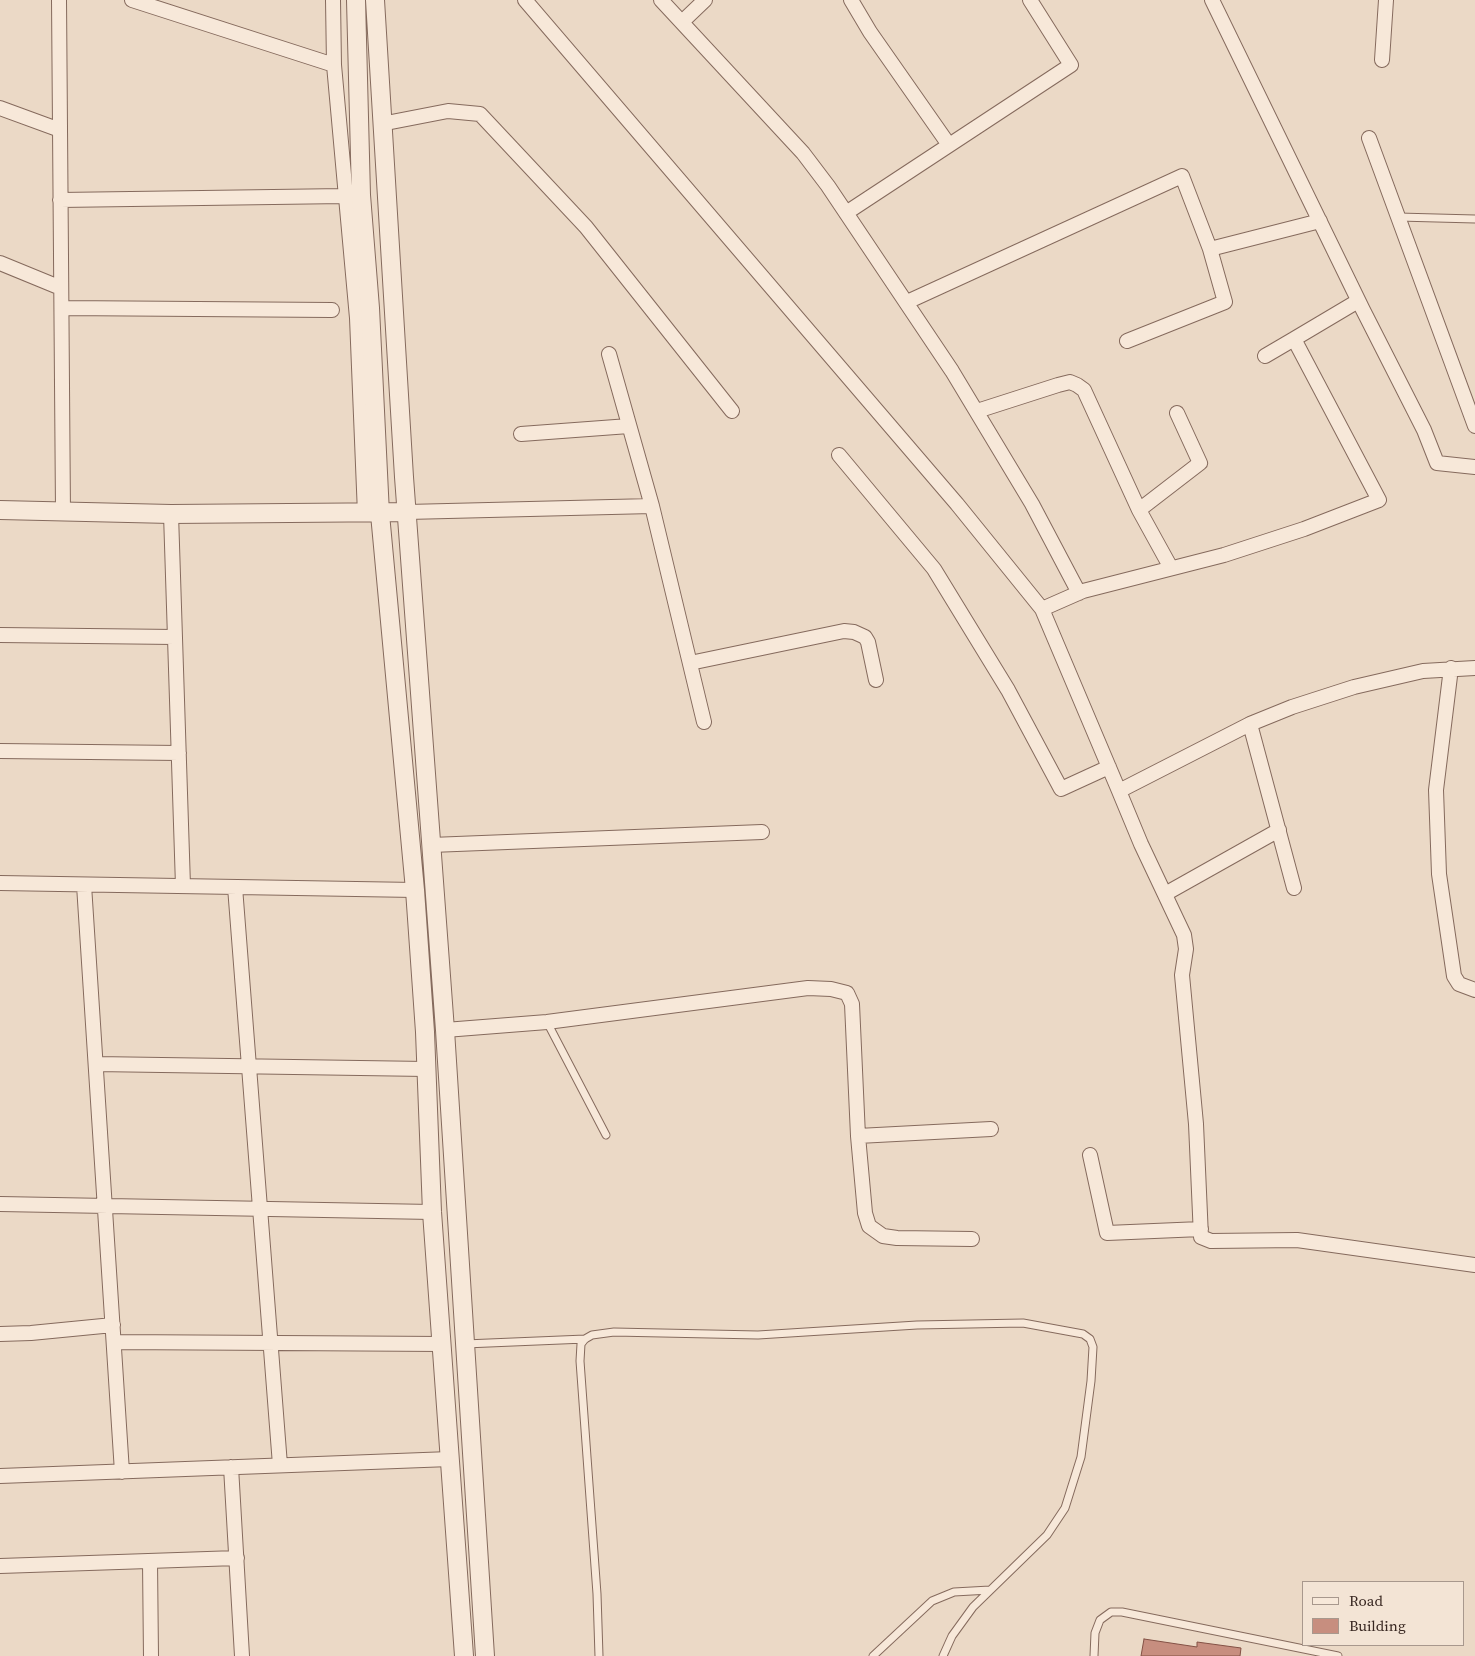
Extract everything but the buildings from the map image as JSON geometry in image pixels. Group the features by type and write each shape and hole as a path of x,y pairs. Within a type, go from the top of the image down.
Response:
{"street":[{"path":"58,0 63,511"},
{"path":"132,0 334,65"},
{"path":"333,0 334,65 344,196 357,318 372,514 415,890 426,1069 432,1212 464,1656"},
{"path":"356,0 361,196 370,308 372,514"},
{"path":"375,0 407,512 445,1030 485,1656"},
{"path":"525,0 951,496 1042,609 1119,791 1184,935 1186,949 1182,975 1196,1124 1202,1236 1211,1241 1297,1240 1475,1265"},
{"path":"661,0 803,153 846,213 907,302 977,411 1032,504 1078,593"},
{"path":"682,22 705,0"},
{"path":"851,0 870,32 950,145"},
{"path":"846,213 1071,65 1030,0"},
{"path":"1212,0 1358,301 1424,430 1437,463 1475,468"},
{"path":"1382,60 1386,0"},
{"path":"0,108 60,130"},
{"path":"382,124 448,110 480,114 586,227 732,411"},
{"path":"1369,138 1475,426"},
{"path":"907,302 1182,176 1210,249 1225,302 1127,342"},
{"path":"60,200 344,196"},
{"path":"1210,249 1320,221"},
{"path":"0,263 61,288"},
{"path":"1265,356 1358,301"},
{"path":"62,308 332,310"},
{"path":"1042,609 1078,593 1224,555 1379,500 1294,339"},
{"path":"608,354 652,506 704,722"},
{"path":"977,411 1058,385 1070,382 1077,384 1084,390 1139,510 1171,568"},
{"path":"1139,510 1200,462 1177,413"},
{"path":"520,434 629,426"},
{"path":"839,455 934,569 1008,690 1061,789 1109,767"},
{"path":"0,510 171,514 372,514 652,506"},
{"path":"171,514 183,886"},
{"path":"690,662 844,631 854,632 865,637 868,642 876,680"},
{"path":"0,635 175,637"},
{"path":"1450,668 1436,790 1439,874 1454,976 1459,984 1475,990"},
{"path":"1119,791 1250,724 1354,687 1423,671 1475,668"},
{"path":"1250,724 1294,888"},
{"path":"0,751 179,753"},
{"path":"1165,894 1279,830"},
{"path":"431,845 762,832"},
{"path":"0,883 415,890"},
{"path":"84,884 122,1472"},
{"path":"234,887 280,1465"},
{"path":"445,1030 547,1022 808,988 831,989 847,993 852,1004 858,1136 869,1226 876,1233 897,1238 972,1239"},
{"path":"96,1064 426,1069"},
{"path":"858,1136 990,1129"},
{"path":"1090,1154 1107,1233 1201,1229"},
{"path":"0,1204 432,1212"},
{"path":"0,1334 113,1325"},
{"path":"114,1342 443,1344"},
{"path":"0,1476 450,1459"},
{"path":"232,1467 242,1656"},
{"path":"0,1566 237,1558"},
{"path":"150,1562 152,1656"}],"lane":[{"path":"1398,217 1475,219"},
{"path":"547,1022 606,1135"},
{"path":"599,1656 597,1594 580,1361 581,1344 585,1339 592,1335 614,1332 758,1335 917,1325 1023,1324 1083,1334 1090,1339 1093,1347 1091,1381 1081,1457 1065,1508 1047,1535 973,1607 952,1636 943,1656"},
{"path":"464,1344 585,1339"},
{"path":"872,1656 932,1602 954,1592 990,1590"},
{"path":"1094,1656 1095,1633 1100,1620 1111,1612 1117,1612 1338,1656"}]}
